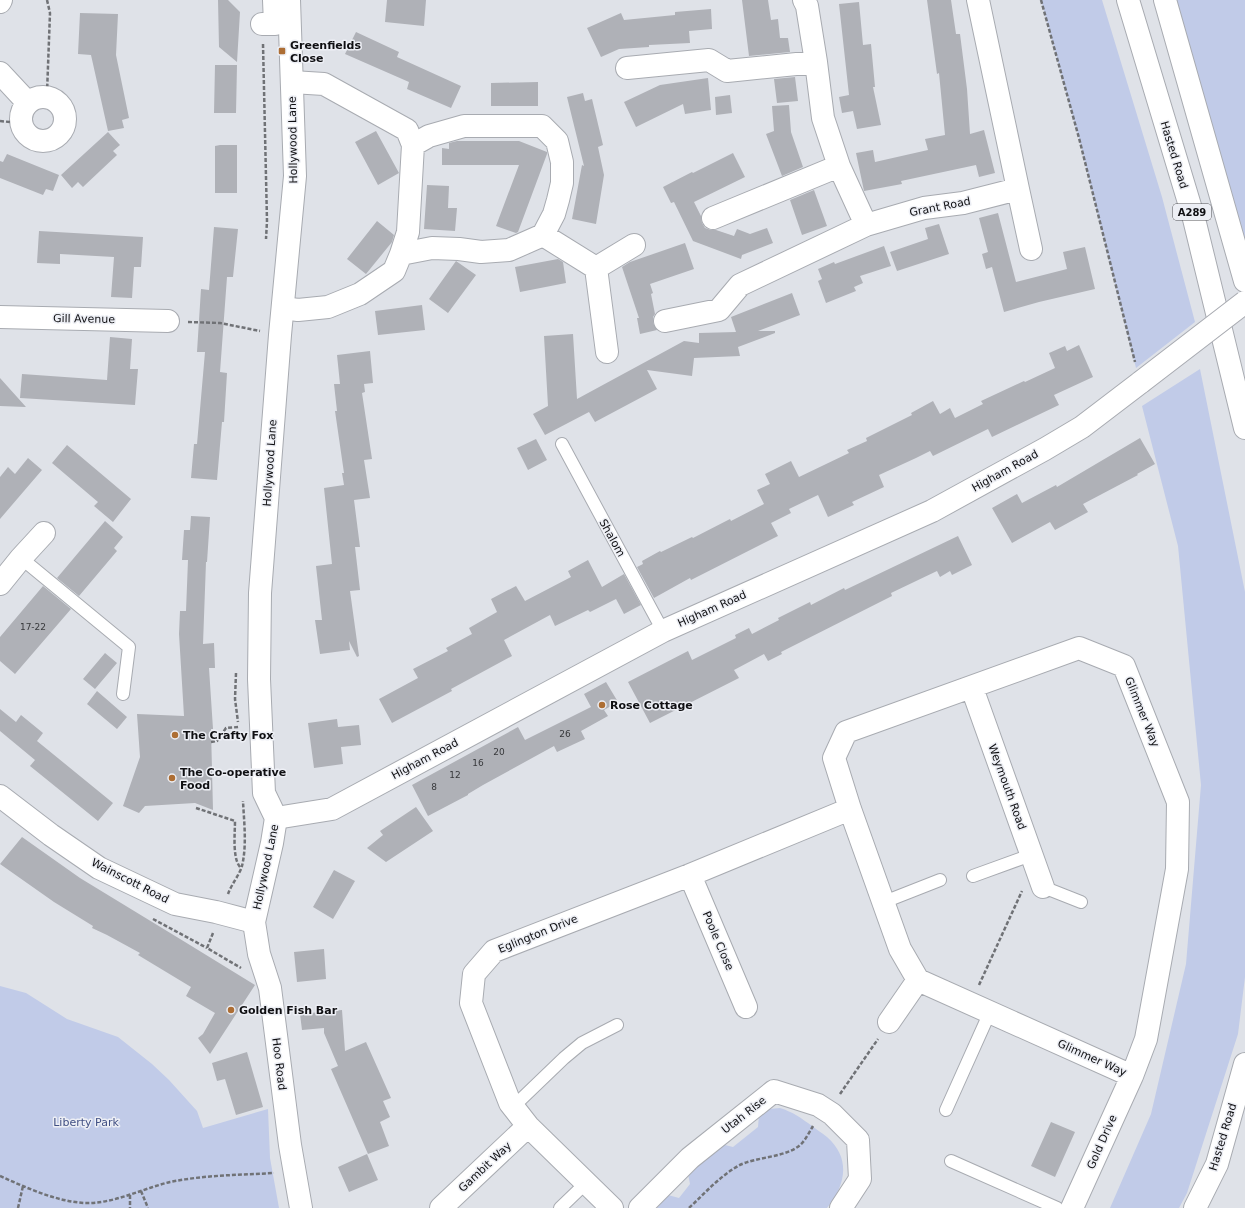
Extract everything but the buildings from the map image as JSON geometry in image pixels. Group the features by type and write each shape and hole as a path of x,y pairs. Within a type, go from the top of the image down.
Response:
{"street":[{"path":"262,24 275,24 274,0"},
{"name":"Hollywood Lane","path":"254,922 272,844 276,818 264,793 259,679 260,593 280,335 295,176 289,0"},
{"path":"804,0 807,6 823,118 839,166 866,225"},
{"path":"978,0 1031,249"},
{"name":"Hasted Road","path":"1128,0 1194,219 1245,428"},
{"name":"A289","path":"1165,0 1245,281"},
{"path":"627,68 709,60 727,71 816,62"},
{"path":"0,73 24,111"},
{"path":"283,308 298,310 328,307 360,294 394,271 408,232 413,144 407,130 324,84 292,82"},
{"path":"401,254 432,248 459,249 481,252 509,250 543,234 554,214 562,183 562,162 557,141 542,126 464,126 429,136 413,144"},
{"path":"713,218 839,166"},
{"name":"Grant Road","path":"665,321 719,310 740,285 866,225 924,208 963,203 1018,189"},
{"path":"543,234 596,268 607,352"},
{"path":"596,268 634,245"},
{"name":"Higham Road","path":"276,818 332,809 663,631 932,511 1082,427 1245,302"},
{"name":"Gill Avenue","path":"0,317 168,321"},
{"path":"0,584 44,533"},
{"name":"Glimmer Way","path":"1079,648 1124,666 1178,802 1177,869 1146,1039 1132,1076 918,980 900,949 850,809 834,758 846,732 972,688 1079,648"},
{"name":"Weymouth Road","path":"972,688 1043,886"},
{"name":"Wainscott Road","path":"1,800 99,868 174,904 216,912 254,922"},
{"name":"Eglington Drive","path":"612,1208 528,1126 510,1103 471,1003 474,974 494,951 690,875 850,809"},
{"name":"Poole Close","path":"690,875 746,1007"},
{"name":"Hoo Road","path":"254,922 259,954 270,988 290,1145 301,1208"},
{"path":"889,1022 918,980"},
{"name":"Hasted Road","path":"1195,1208 1217,1164 1245,1064"},
{"name":"Gold Drive","path":"1072,1208 1132,1076"},
{"name":"Utah Rise","path":"640,1208 690,1158 774,1091 829,1107 858,1140 860,1179 841,1208"},
{"name":"Gambit Way","path":"441,1208 528,1126"}],"lane":[{"name":"Shalom","path":"562,444 663,631"},
{"path":"21,558 129,647 123,694"},
{"path":"973,876 1033,859"},
{"path":"884,902 940,880"},
{"path":"1043,886 1081,902"},
{"path":"946,1110 980,1008"},
{"path":"513,1107 559,1062 582,1043 617,1025"},
{"path":"951,1161 1057,1208"},
{"path":"560,1208 586,1183"}],"path":[{"path":"24,111 50,13 46,0"},
{"path":"1041,0 1080,142 1141,383"},
{"path":"168,321 220,323 280,335"},
{"path":"211,742 217,742 226,728 239,727"},
{"path":"196,808 235,821 235,853 237,865 241,868"},
{"path":"980,1008 1033,859"},
{"path":"689,1208 722,1177 738,1166 756,1159 778,1155 803,1143 889,1022"},
{"path":"0,1176 22,1186 60,1199 82,1202 108,1201 160,1185 192,1178 277,1173"},
{"path":"18,1208 22,1186"},
{"path":"141,1191 148,1208"},
{"path":"130,1195 130,1208"}],"green space":[{"path":"1041,0 1102,0 1162,197 1195,322 1136,368 1080,142"},
{"path":"1175,0 1245,0 1245,255"},
{"path":"1200,369 1245,592 1245,977 1238,1034 1187,1193 1179,1208 1110,1208 1151,1114 1186,964 1201,785 1178,546 1142,406"},
{"name":"Liberty Park","path":"0,986 26,993 67,1019 118,1037 152,1064 169,1080 197,1111 203,1128 268,1109 270,1158 279,1208 0,1208"},
{"path":"780,1108 789,1111 804,1120 827,1137 835,1145 840,1154 843,1163 842,1181 827,1208 657,1208 668,1195 679,1198 690,1184 688,1174 721,1144 733,1147 758,1127 759,1115 769,1109"}],"place":[{"name":"Greenfields Close","path":"282,51"},
{"name":"Rose Cottage","path":"602,705"},
{"name":"The Crafty Fox","path":"175,735"},
{"name":"The Co-operative Food","path":"172,778"},
{"name":"Golden Fish Bar","path":"231,1010"}]}
